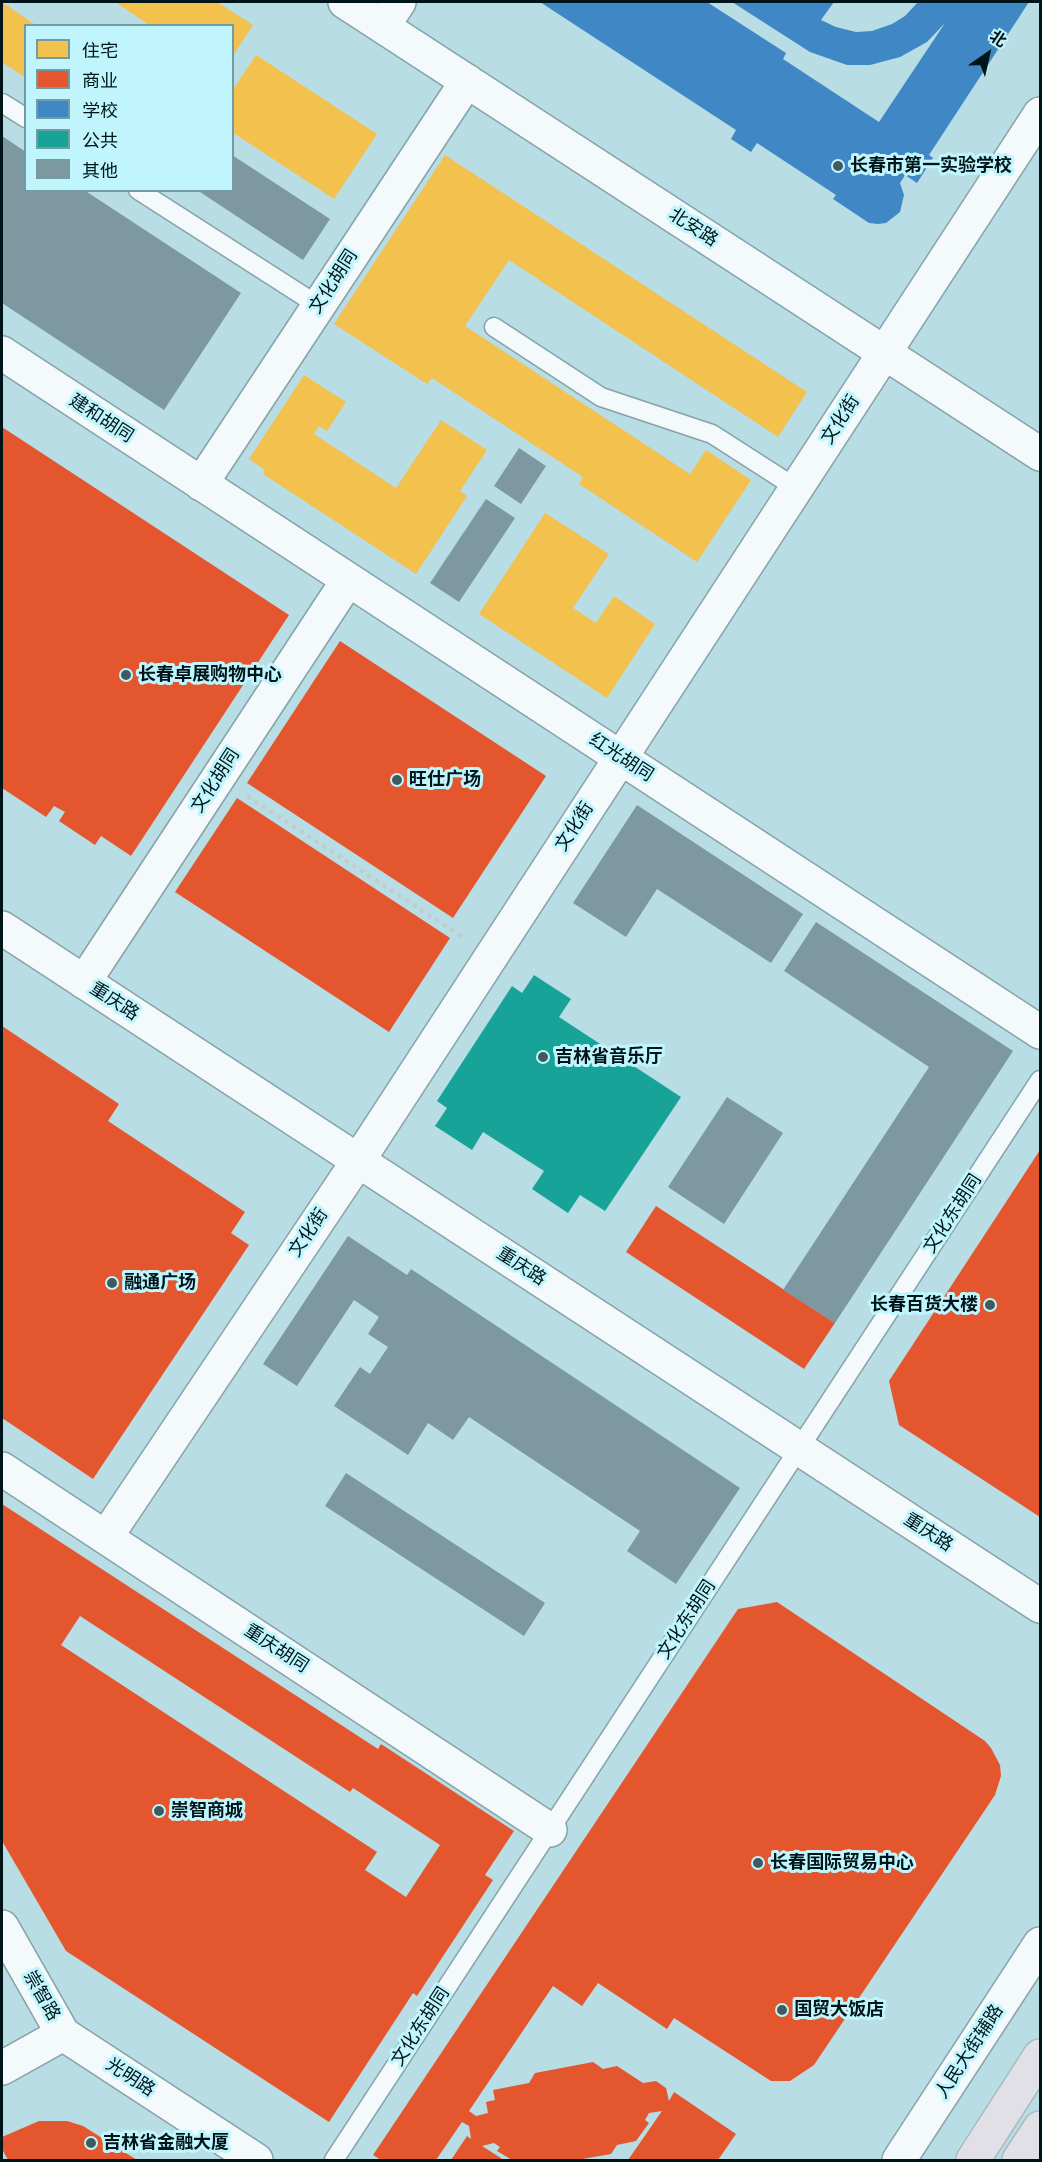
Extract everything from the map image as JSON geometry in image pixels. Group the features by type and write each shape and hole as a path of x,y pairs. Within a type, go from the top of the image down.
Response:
{"main road":[{"path":"973,2160 1041,2056"},
{"path":"1019,2160 1041,2128"}],"street":[{"name":"北安路","path":"345,2 391,14 467,81 1041,454"},
{"name":"文化胡同","path":"201,484 467,81"},
{"name":"文化街","path":"106,1537 358,1161 1041,114"},
{"name":"建和胡同","path":"2,353 201,484"},
{"name":"红光胡同","path":"201,484 1041,1032"},
{"name":"文化胡同","path":"84,982 348,580"},
{"name":"重庆路","path":"2,928 1041,1606"},
{"name":"重庆胡同","path":"2,1469 550,1830"},
{"name":"崇智路","path":"2,1927 63,2034"},
{"name":"人民大街辅路","path":"899,2160 1041,1944"},
{"path":"2,2068 63,2034"},
{"name":"光明路","path":"63,2034 256,2160"}],"lane":[{"path":"2,102 24,117"},
{"path":"141,192 319,306"},
{"path":"494,327 602,397 712,434 796,488"},
{"name":"文化东胡同","path":"334,2160 1041,1080"}],"path":[{"path":"219,777 492,955"}],"building: 住宅":[{"path":"2,2 34,24 24,24 24,77 2,62"},
{"path":"115,2 217,2 253,25 234,54 234,24 148,24"},
{"path":"256,55 377,134 334,199 234,133 234,88"},
{"path":"445,155 807,392 778,437 509,260 465,326 690,474 706,450 751,480 697,562 579,484 583,477 432,378 427,384 334,324"},
{"path":"304,375 346,402 327,431 319,426 314,434 396,488 441,420 487,450 460,491 467,496 416,574 263,474 265,470 249,459"},
{"path":"545,513 609,554 573,608 596,623 614,596 655,624 607,698 479,614"}],"building: 商业":[{"name":"长春卓展购物中心","path":"2,427 289,615 131,856 101,836 95,845 59,821 65,812 54,806 46,817 2,788"},
{"name":"旺仕广场","path":"340,641 546,776 453,918 247,783"},
{"path":"237,798 450,938 389,1032 175,892"},
{"name":"融通广场","path":"2,1026 119,1104 108,1121 245,1212 231,1233 249,1245 93,1479 2,1418"},
{"name":"长春百货大楼","path":"1040,1150 1040,1517 899,1425 889,1381"},
{"path":"656,1206 835,1323 804,1369 626,1252"},
{"name":"崇智商城","path":"2,1504 378,1749 381,1744 514,1831 485,1875 493,1880 417,1996 413,1993 329,2122 66,1951 2,1841","holes":["80,1616 350,1792 353,1788 440,1845 406,1897 365,1870 377,1852 61,1645"]},
{"name":"长春国际贸易中心","path":"777,1602 985,1741 1000,1765 1001,1776 995,1795 814,2065 790,2081 771,2081 674,2018 667,2029 598,1983 582,2006 553,1986 469,2111 476,2116 488,2113 486,2102 495,2100 493,2090 529,2083 535,2073 593,2062 603,2069 617,2066 643,2083 656,2081 666,2088 669,2101 674,2092 736,2134 718,2160 628,2160 662,2111 649,2113 645,2120 649,2123 636,2141 617,2145 611,2154 577,2160 512,2160 497,2151 500,2147 494,2143 482,2146 504,2160 451,2160 467,2136 471,2139 469,2126 462,2122 436,2160 381,2160 373,2155 738,1609"},
{"path":"39,2121 67,2121 83,2126 137,2160 8,2160 2,2149 2,2137"}],"building: 学校":[{"path":"540,2 707,2 786,53 783,59 879,122 945,23 927,42 900,57 870,65 847,65 810,52 732,2 834,2 821,20 856,32 872,31 892,24 905,16 918,2 1029,2 929,155 933,158 917,183 905,175 900,183 904,195 900,212 886,223 878,224 869,223 833,199 836,195 757,143 751,152 731,139 736,130"}],"building: 公共":[{"name":"吉林省音乐厅","path":"534,975 571,999 559,1017 681,1097 605,1211 580,1195 568,1213 532,1189 544,1171 483,1132 472,1150 435,1126 447,1108 437,1101 512,986 522,993"}],"building: 其他":[{"path":"2,136 24,151 24,192 87,192 241,293 164,410 2,303"},
{"path":"234,156 330,219 303,260 200,192 234,192"},
{"path":"519,448 546,466 521,504 494,486"},
{"path":"486,499 515,518 459,602 430,583"},
{"path":"637,805 803,914 771,963 657,889 626,937 573,903"},
{"path":"816,922 1013,1051 835,1323 783,1290 929,1067 784,971"},
{"path":"727,1097 783,1133 724,1224 668,1187"},
{"path":"348,1236 407,1275 411,1269 740,1488 676,1584 627,1551 640,1531 469,1417 453,1440 428,1423 408,1455 334,1406 360,1367 370,1374 388,1347 368,1334 379,1317 354,1300 297,1386 263,1364"},
{"path":"346,1473 545,1603 524,1636 325,1506"}],"place":[{"name":"长春市第一实验学校","path":"838,166"},
{"name":"长春卓展购物中心","path":"126,675"},
{"name":"旺仕广场","path":"397,780"},
{"name":"吉林省音乐厅","path":"543,1057"},
{"name":"融通广场","path":"112,1283"},
{"name":"长春百货大楼","path":"990,1305"},
{"name":"崇智商城","path":"159,1811"},
{"name":"长春国际贸易中心","path":"758,1863"},
{"name":"国贸大饭店","path":"782,2010"},
{"name":"吉林省金融大厦","path":"91,2143"}]}
